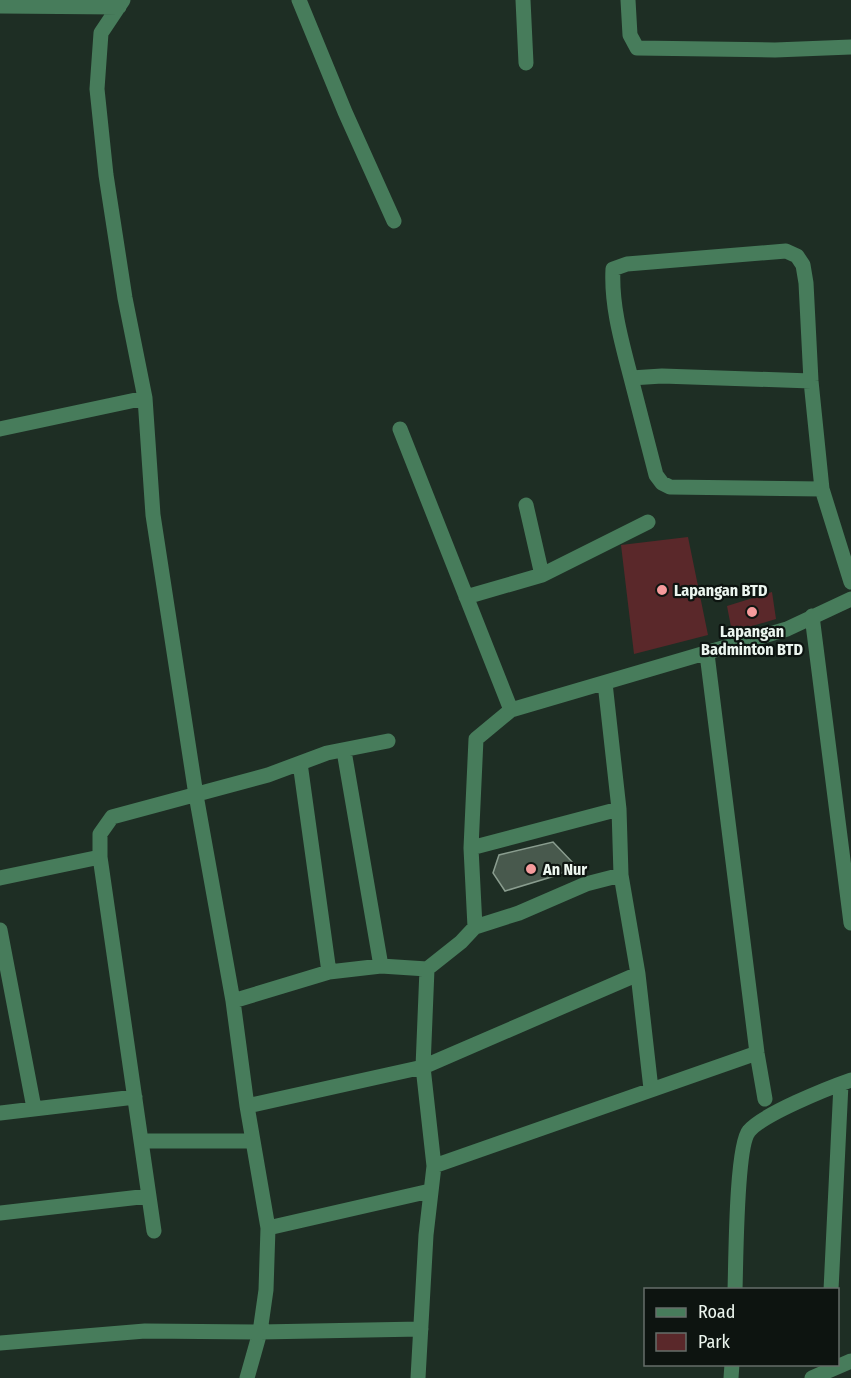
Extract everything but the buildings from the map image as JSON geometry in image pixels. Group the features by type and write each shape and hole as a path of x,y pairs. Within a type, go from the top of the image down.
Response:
{"street":[{"path":"299,0 394,221"},
{"path":"523,0 526,63"},
{"path":"628,0 630,35 637,48 775,50 851,47"},
{"path":"0,6 121,4"},
{"path":"121,4 101,33 97,89 106,175 123,286 145,398 153,515 196,795 233,1001 247,1106 268,1228 266,1290 260,1332 247,1378"},
{"path":"822,489 670,487 662,483 657,476 621,342 614,297 613,269 627,264 786,251 797,256 803,265 805,274 811,381 822,489 851,582"},
{"path":"631,378 662,376 811,381"},
{"path":"0,429 145,398"},
{"path":"400,429 511,710"},
{"path":"526,505 542,575"},
{"path":"466,597 542,575 648,522"},
{"path":"475,927 471,848 476,739 511,710 787,629 851,599"},
{"path":"812,616 851,924"},
{"path":"707,654 756,1053 765,1099"},
{"path":"604,683 619,809 621,874 638,974 651,1089"},
{"path":"154,1231 100,857 100,834 112,817 268,775 327,753 388,741"},
{"path":"344,751 381,966"},
{"path":"300,763 329,972"},
{"path":"471,848 619,809"},
{"path":"0,878 100,857"},
{"path":"233,1001 329,972 381,966 427,969 475,927 519,914 586,884 621,874"},
{"path":"0,930 33,1108"},
{"path":"418,1378 430,1191 434,1166 423,1067 427,969"},
{"path":"247,1106 423,1067 638,974"},
{"path":"434,1166 756,1053"},
{"path":"735,1288 741,1154 748,1131 767,1116 846,1082 831,1288"},
{"path":"0,1113 135,1096"},
{"path":"141,1140 253,1141"},
{"path":"268,1228 430,1191"},
{"path":"0,1213 149,1196"},
{"path":"0,1343 145,1331 260,1332 421,1329"},
{"path":"812,1378 851,1361"}],"green space":[{"name":"Lapangan BTD","path":"688,537 708,635 634,654 621,545"},
{"name":"Lapangan Badminton BTD","path":"772,592 776,619 732,632 727,606"}],"place":[{"name":"Lapangan BTD","path":"662,590"},
{"name":"Lapangan Badminton BTD","path":"752,612"},
{"name":"An Nur","path":"531,869"}]}
